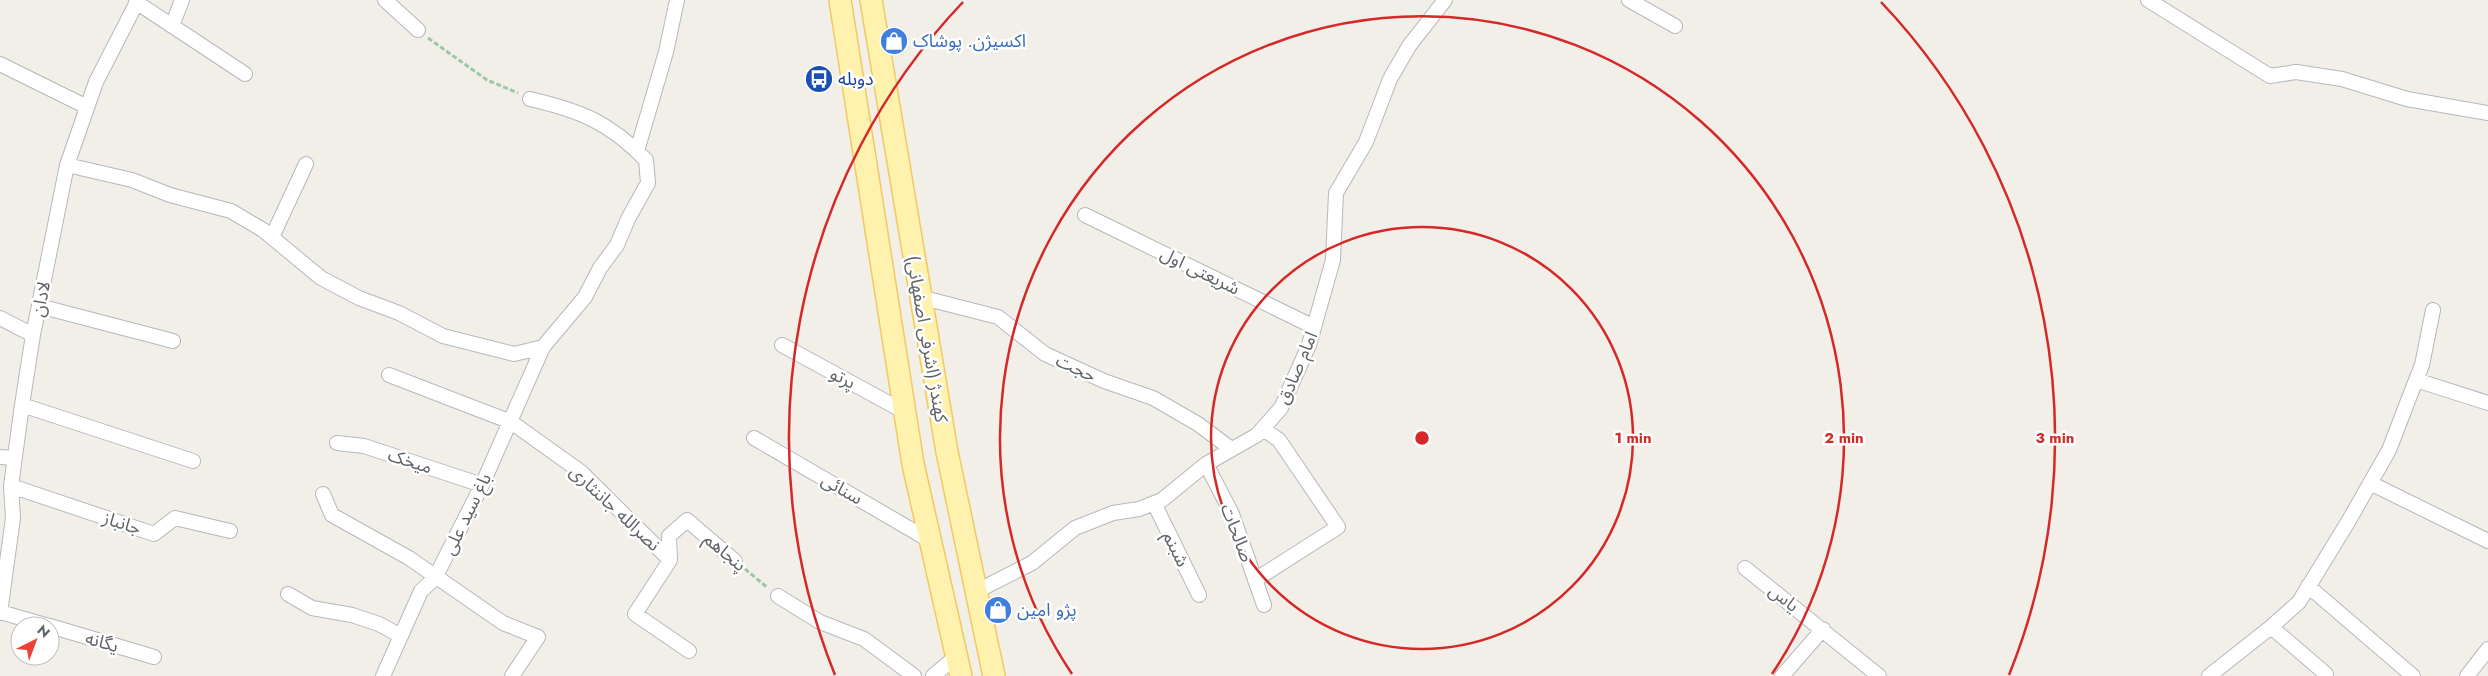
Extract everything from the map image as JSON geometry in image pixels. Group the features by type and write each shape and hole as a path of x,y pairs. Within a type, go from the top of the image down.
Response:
{"main road":[{"name":"کهندژ (اشرفی اصفهانی)","path":"840,0 905,412 929,540 959,666"},
{"name":"کهندژ (اشرفی اصفهانی)","path":"870,0 947,452 994,676"},
{"path":"846,39 876,37"}],"street":[{"path":"172,26 182,0"},
{"path":"385,0 418,30"},
{"path":"637,151 666,52 677,0"},
{"name":"امام صادق","path":"977,592 1032,563 1075,528 1113,513 1162,500 1206,464 1230,448 1257,435 1282,408 1314,327 1333,260 1336,193 1366,142 1390,79 1409,46 1445,0"},
{"path":"1629,0 1676,26"},
{"path":"2148,0 2270,76 2296,72 2342,79 2407,99 2488,113"},
{"path":"137,1 246,74"},
{"name":"لادان","path":"0,612 13,518 10,486 22,405 33,335 67,165 96,82 137,1"},
{"path":"0,64 87,107"},
{"path":"530,99 566,108 591,117 625,138 637,151"},
{"name":"باغ سید علی","path":"383,676 421,591 435,578 482,485 544,347 585,297 600,268 617,244 628,218 648,183 646,160 637,151"},
{"path":"272,237 306,164"},
{"path":"67,165 132,180 170,194 231,211 272,237 321,278 359,298 399,313 443,336 514,354 544,347"},
{"name":"شریعتی اول","path":"1085,215 1314,327"},
{"name":"حجت","path":"920,297 998,317 1045,354 1104,381 1153,398 1198,424 1230,448"},
{"path":"39,306 173,341"},
{"path":"2209,676 2271,628 2299,602 2388,450 2422,365 2433,310"},
{"path":"0,318 33,335"},
{"name":"پرتو","path":"782,345 905,412"},
{"name":"نصرالله جاننثاری","path":"389,375 510,422 581,472 670,560"},
{"path":"2416,380 2488,403"},
{"path":"22,405 193,461"},
{"path":"1255,580 1338,527 1279,440 1262,429"},
{"name":"سنائی","path":"754,438 929,540"},
{"name":"میخک","path":"337,443 364,446 482,485"},
{"path":"0,457 15,458"},
{"name":"صالحات","path":"1206,464 1232,514 1264,605"},
{"path":"2370,483 2488,541"},
{"name":"جانباز","path":"10,486 154,534 175,518 230,531"},
{"path":"323,494 332,515 409,558 435,578 503,622 538,637 512,676"},
{"name":"شبنم","path":"1154,503 1199,595"},
{"name":"پنجاهم","path":"670,560 669,536 688,520 735,561"},
{"path":"670,560 635,614 689,651"},
{"name":"یاس","path":"1745,568 1879,676"},
{"path":"2308,586 2413,676"},
{"path":"288,594 312,608 370,621 401,636"},
{"path":"778,596 820,622 864,639 914,676"},
{"name":"یگانه","path":"0,612 14,616"},
{"path":"2271,628 2326,674"},
{"name":"یگانه","path":"60,629 154,657"},
{"path":"1782,676 1823,629"},
{"path":"2466,676 2488,649"},
{"path":"933,676 959,666"}],"path":[{"path":"418,30 487,80 530,99"},
{"name":"پنجاهم","path":"735,561 778,596"}],"place":[{"name":"اکسیژن. پوشاک","path":"894,41"},
{"name":"دوبله","path":"819,79"},
{"name":"پژو امین","path":"998,610"}]}
